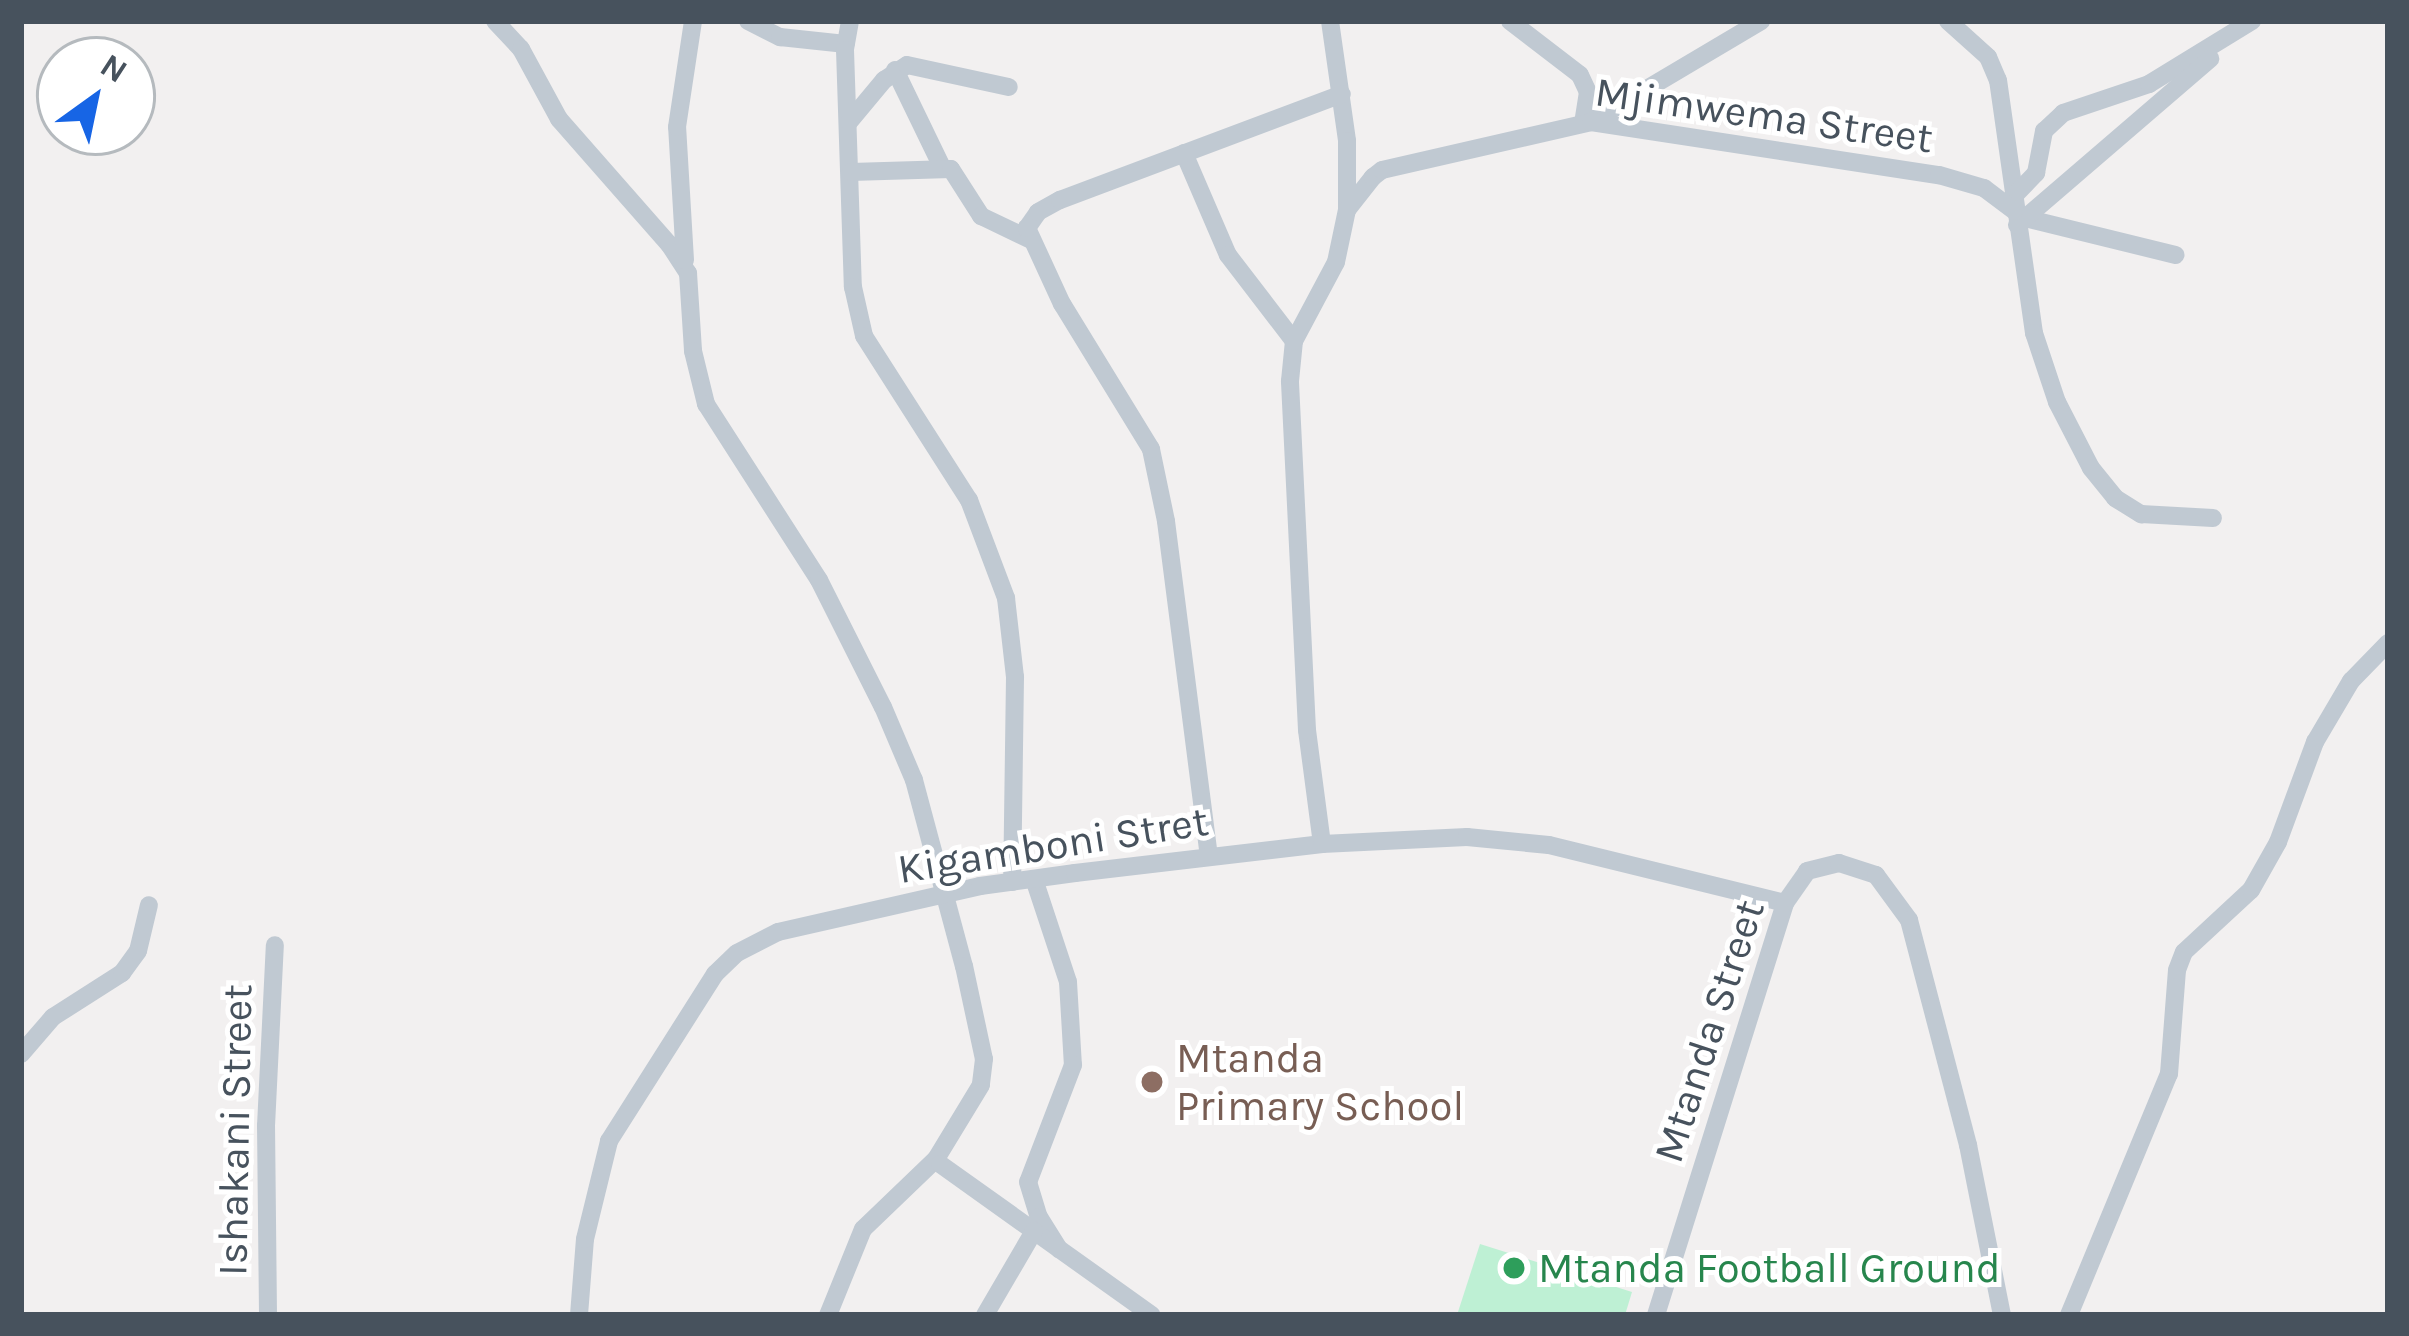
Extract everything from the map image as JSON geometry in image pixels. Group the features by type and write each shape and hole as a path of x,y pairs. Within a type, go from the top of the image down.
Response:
{"street":[{"path":"495,21 521,49 559,119 669,244 688,274"},
{"path":"693,21 683,68 676,178 691,336 706,404 819,580 883,706 914,780 979,1031 981,1085 936,1159 863,1229 828,1315"},
{"path":"748,21 780,38 846,44"},
{"path":"850,21 846,44 850,272 865,336 969,500 1006,598 1016,677 1012,883"},
{"path":"1322,844 1307,730 1289,444 1294,341 1336,262 1348,209 1342,94 1330,21"},
{"path":"1510,21 1580,75 1588,92 1587,122"},
{"path":"1587,122 1761,21"},
{"path":"1948,21 1988,57 1996,71 2043,367 2079,442 2115,498 2140,514 2213,518"},
{"path":"2017,213 2036,173 2044,131 2063,113 2149,84 2253,21"},
{"path":"2017,213 2253,21"},
{"path":"849,122 895,70 907,65 1009,87"},
{"path":"895,70 941,166 961,180 981,216 1029,239"},
{"path":"1209,857 1166,520 1151,449 1062,304 1027,229 1038,212 1342,94"},
{"name":"Mjimwema Street","path":"1348,209 1382,170 1587,122 1939,175 1984,188 2017,213 2176,255"},
{"path":"1184,153 1228,255 1294,341"},
{"path":"851,172 941,166"},
{"path":"2069,1315 2169,1074 2177,970 2184,952 2252,890 2278,842 2315,742 2351,681 2388,643"},
{"name":"Kigamboni Stret","path":"579,1315 588,1221 609,1141 715,974 737,952 778,932 1034,878 1322,844 1505,839 1784,903"},
{"name":"Mtanda Street","path":"1656,1315 1784,903 1807,871 1839,862 1876,874 1910,920 1968,1144 2002,1315"},
{"path":"1034,878 1068,982 1073,1064 1028,1182 1039,1217 1059,1249"},
{"path":"21,1054 53,1017 122,973 138,951 149,905"},
{"name":"Ishakani Street","path":"268,1315 266,1126 275,945"},
{"path":"940,1164 1152,1315"},
{"path":"985,1315 1034,1232"}],"green space":[{"name":"Mtanda Football Ground","path":"1480,1244 1632,1292 1625,1315 1457,1315"}],"place":[{"name":"Mtanda Primary School","path":"1152,1082"},
{"name":"Mtanda Football Ground","path":"1514,1268"}]}
